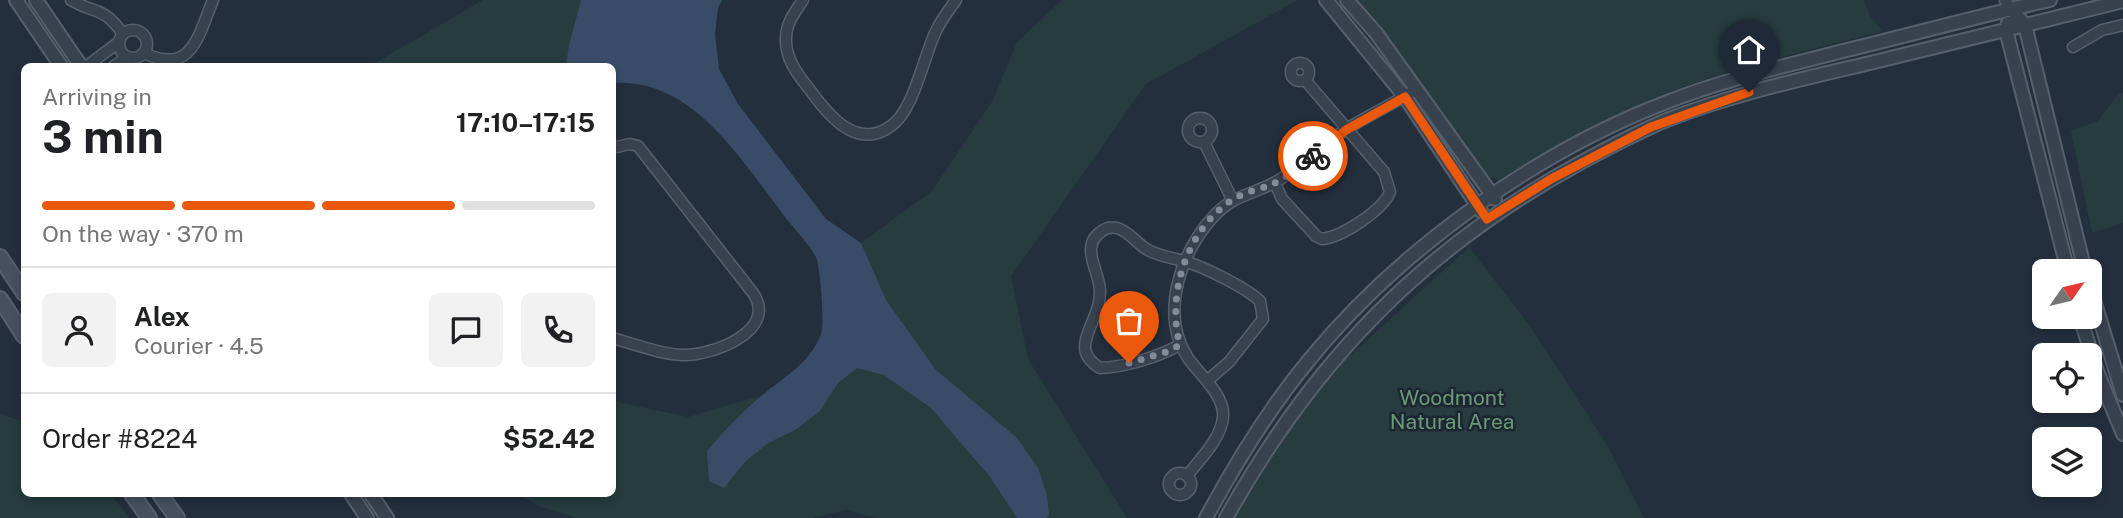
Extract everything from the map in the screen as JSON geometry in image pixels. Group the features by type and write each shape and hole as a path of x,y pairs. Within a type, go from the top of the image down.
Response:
{"main road":[{"path":"0,257 21,288"},
{"path":"0,299 21,331"},
{"path":"134,497 149,518"},
{"path":"162,497 177,518"}],"street":[{"path":"16,0 59,63"},
{"path":"36,0 79,63"},
{"path":"71,0 99,10 112,19 121,38 121,51 127,57 136,58 144,53 147,44 144,35 135,30 121,38 91,63"},
{"path":"144,53 164,61 175,60 186,54 197,38 213,0"},
{"path":"803,0 788,23 786,38 787,53 799,76 825,111 836,121 857,134 876,134 900,120 936,30 956,0"},
{"path":"1326,0 1405,97 1487,219"},
{"path":"1347,0 1376,33 1502,209"},
{"path":"1206,518 1234,466 1273,406 1310,358 1393,274 1438,235 1491,195 1566,149 1668,101 1735,79 2008,4 2050,0"},
{"path":"1226,518 1248,477 1286,419 1325,368 1364,325 1404,287 1487,219 1600,152 1667,120 1749,92 2123,1"},
{"path":"2008,4 2025,25 2082,259"},
{"path":"2008,4 2006,30 2065,259"},
{"path":"2073,47 2102,30 2123,25"},
{"path":"118,63 127,57"},
{"path":"1275,183 1282,199 1316,236 1322,239 1340,235 1381,205 1390,192 1384,172 1305,80"},
{"path":"1187,476 1212,443 1223,416 1222,407 1207,381 1180,345 1175,328 1177,284 1197,237 1214,215 1233,199 1275,183 1300,167 1346,130 1416,89"},
{"path":"1204,142 1233,199"},
{"path":"616,147 630,144 638,146 744,282 758,301 760,311 754,326 745,334 715,349 683,355 616,339"},
{"path":"1180,345 1166,352 1110,368 1100,368 1087,356 1085,347 1099,307 1100,295 1100,283 1090,256 1090,247 1101,231 1115,227 1147,250 1185,262 1246,291 1260,301 1263,319 1258,327 1242,343 1229,362 1207,381"},
{"path":"2102,327 2123,396"},
{"path":"2084,329 2096,371 2123,434"},
{"path":"353,497 368,518"},
{"path":"373,497 387,518"}],"green space":[{"path":"483,0 723,0 718,8 616,64 375,63"},
{"path":"1062,0 1298,0 1146,84 1011,276 1028,359 1127,518 878,518 846,510 813,518 577,518 539,506 523,497 616,497 616,402 688,417 856,368 861,243 932,191 993,100 1017,42"},
{"path":"1355,0 1864,0 1870,16 1882,31 1738,69 1666,93 1592,127 1499,180 1482,175"},
{"path":"2123,93 2123,223 2092,233 2071,131 2098,121 2118,94"},
{"name":"Woodmont Natural Area","path":"1469,247 1530,326 1607,445 1644,518 1232,518 1274,446 1329,375"},
{"path":"0,414 21,421 21,497 113,497 129,518 0,518"}],"water":[{"path":"581,0 722,0 718,8 715,34 719,69 738,104 826,219 861,243 886,300 936,370 1017,438 1038,468 1047,495 1049,516 1017,518 990,477 931,408 884,375 857,368 838,383 820,411 795,430 768,443 745,462 724,488 709,481 707,451 745,410 803,362 816,345 821,334 822,320 817,260 807,243 749,169 711,125 690,107 667,93 641,85 616,83 616,63 566,63"}],"way so far":[{"path":"1129,363 1180,345 1175,328 1177,284 1197,237 1214,215 1233,199 1275,183 1313,156"}],"route":[{"path":"1313,156 1346,130 1405,97 1487,219 1551,179 1651,127 1749,92"}]}
